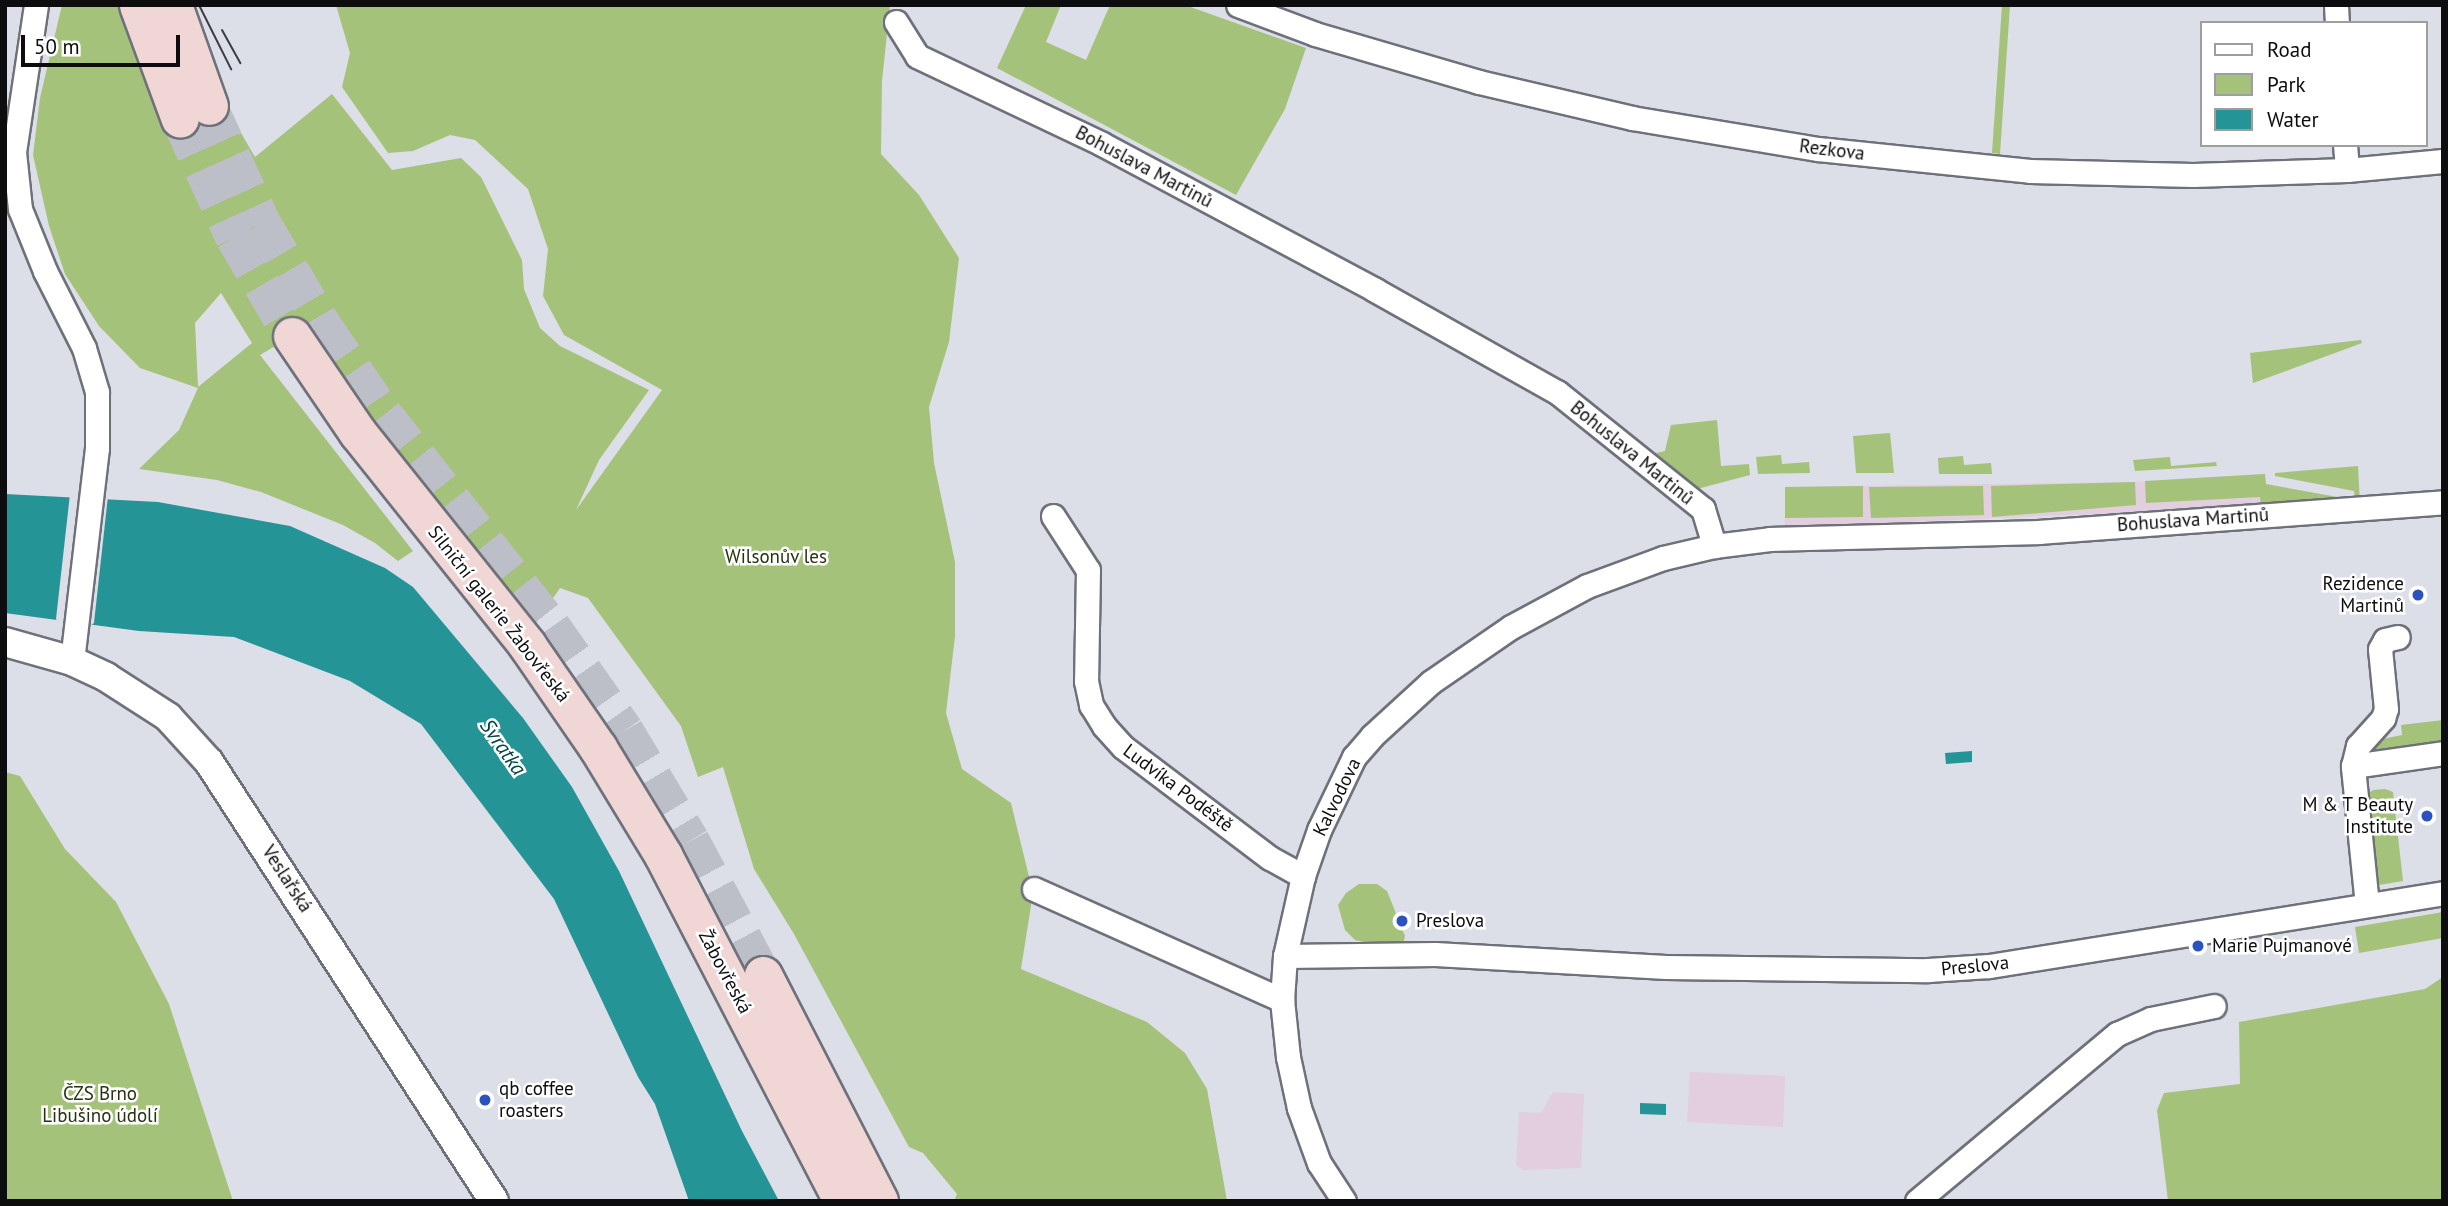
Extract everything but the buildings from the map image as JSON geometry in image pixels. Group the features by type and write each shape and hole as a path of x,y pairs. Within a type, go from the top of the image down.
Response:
{"highway":[{"path":"138,5 194,113 173,5"},
{"name":"Silniční galerie Žabovřeská","path":"292,335 396,483 512,626 598,748"},
{"name":"Žabovřeská","path":"598,748 663,855 842,1201"},
{"name":"Žabovřeská","path":"763,975 879,1201"}],"street":[{"path":"36,5 14,152 20,209 92,369 99,428 72,661"},
{"name":"Rezkova","path":"1238,5 1315,34 1479,82 1632,118 1818,149 2030,171 2193,175 2347,170 2443,161"},
{"name":"Bohuslava Martinů","path":"896,22 917,56 1102,144 1376,290 1557,392 1703,509 1714,546 1770,539 2039,532 2443,502"},
{"path":"2345,147 2347,170"},
{"name":"Ludvíka Podéště","path":"1053,516 1088,570 1086,681 1091,705 1104,726 1123,747 1270,858 1303,876"},
{"name":"Kalvodova","path":"1344,1201 1319,1163 1299,1108 1288,1057 1282,1000 1285,956 1303,876 1319,830 1354,757 1372,736 1431,682 1511,627 1587,586 1663,558 1714,546"},
{"path":"2367,905 2353,766 2358,746 2383,718 2386,709 2380,649 2385,640 2398,637"},
{"name":"Veslařská","path":"5,642 72,661 106,677 159,710 209,762 494,1201"},
{"path":"2353,766 2437,758"},
{"path":"1034,889 1282,1000"},
{"name":"Preslova","path":"1285,956 1435,954 1666,967 1928,971 1989,967 2443,893"},
{"path":"1917,1201 2117,1034 2151,1019 2214,1006"}],"shaded area":[{"path":"2259,474 2261,507 1785,527 1785,487 2135,482"},
{"path":"1690,1072 1785,1076 1783,1127 1687,1122"},
{"path":"1553,1092 1584,1094 1581,1168 1523,1170 1516,1165 1519,1112 1541,1113"}],"green space":[{"name":"Wilsonův les","path":"62,5 123,5 152,98 176,155 241,133 255,157 332,94 392,170 461,158 481,177 522,260 524,289 540,328 560,346 649,390 599,460 576,510 662,390 564,335 543,296 548,249 528,189 475,140 450,135 413,151 388,153 342,87 350,53 336,5 890,5 882,81 881,154 919,195 959,258 949,342 929,407 934,463 955,562 955,636 946,713 962,769 1011,803 1033,893 1021,969 1147,1022 1185,1053 1207,1089 1227,1201 954,1201 957,1194 923,1153 909,1147 794,934 754,869 723,767 698,777 681,726 588,598 560,588 534,626 382,438 309,326 260,355 413,551 398,561 375,543 343,525 261,492 217,480 139,469 179,430 198,388 140,368 99,326 65,274 49,226 33,155 40,98","holes":["221,293 252,343 198,387 195,323"]},
{"path":"1026,5 1061,5 1046,42 1086,60 1110,5 1185,5 1306,48 1285,109 1236,195 997,68"},
{"path":"2002,5 2010,5 2000,154 1992,153"},
{"path":"2361,340 2362,343 2253,383 2250,353"},
{"path":"1717,420 1721,466 1749,464 1750,475 1697,489 1656,453 1665,451 1671,425"},
{"path":"1890,433 1894,473 1856,473 1853,436"},
{"path":"1781,455 1782,464 1809,462 1810,473 1758,474 1756,457"},
{"path":"1963,456 1964,465 1991,463 1992,474 1939,474 1938,458"},
{"path":"2170,457 2171,466 2216,462 2217,466 2135,471 2133,460"},
{"path":"2358,466 2360,504 2356,504 2354,491 2275,476 2275,473"},
{"path":"2265,474 2266,484 2343,498 2261,507 2260,497 2146,503 2145,481"},
{"path":"2135,482 2136,505 1992,517 1991,486"},
{"path":"1863,486 1863,517 1785,518 1785,487"},
{"path":"1983,486 1984,515 1871,518 1869,487"},
{"path":"2443,720 2443,745 2368,754 2382,739 2402,735 2401,725"},
{"name":"ČZS Brno Libušino údolí","path":"5,772 20,776 65,849 116,902 169,1004 233,1201 5,1201"},
{"path":"2385,789 2393,792 2403,881 2379,885 2373,878 2364,797 2373,790"},
{"path":"1359,884 1377,884 1387,891 1405,936 1403,944 1373,944 1355,940 1345,930 1338,905 1346,893"},
{"path":"2443,912 2443,938 2359,953 2355,927"},
{"path":"2443,977 2443,1201 2168,1201 2157,1110 2164,1093 2240,1084 2239,1022 2425,989"}],"water":[{"name":"Svratka","path":"5,494 158,502 290,526 385,568 413,587 523,718 572,787 619,871 742,1131 779,1201 689,1201 655,1104 638,1077 554,899 421,724 350,681 234,637 139,631 5,613"},
{"path":"1972,751 1972,762 1946,764 1945,753"},
{"path":"1640,1103 1666,1104 1666,1115 1640,1114"}],"pier":[{"path":"70,494 108,496 94,623 90,626 59,623 56,619"}],"tunnel":[{"path":"209,106 262,222 323,325 384,414 552,626 625,730 691,840 763,975"},
{"path":"180,119 234,237 292,336"}],"tram line":[{"path":"199,5 231,69"},
{"path":"222,30 240,63"}],"place":[{"name":"Rezidence Martinů","path":"2418,595"},
{"name":"M & T Beauty Institute","path":"2427,816"},
{"name":"Preslova","path":"1402,921"},
{"name":"Marie Pujmanové","path":"2198,946"},
{"name":"qb coffee roasters","path":"485,1100"}]}
